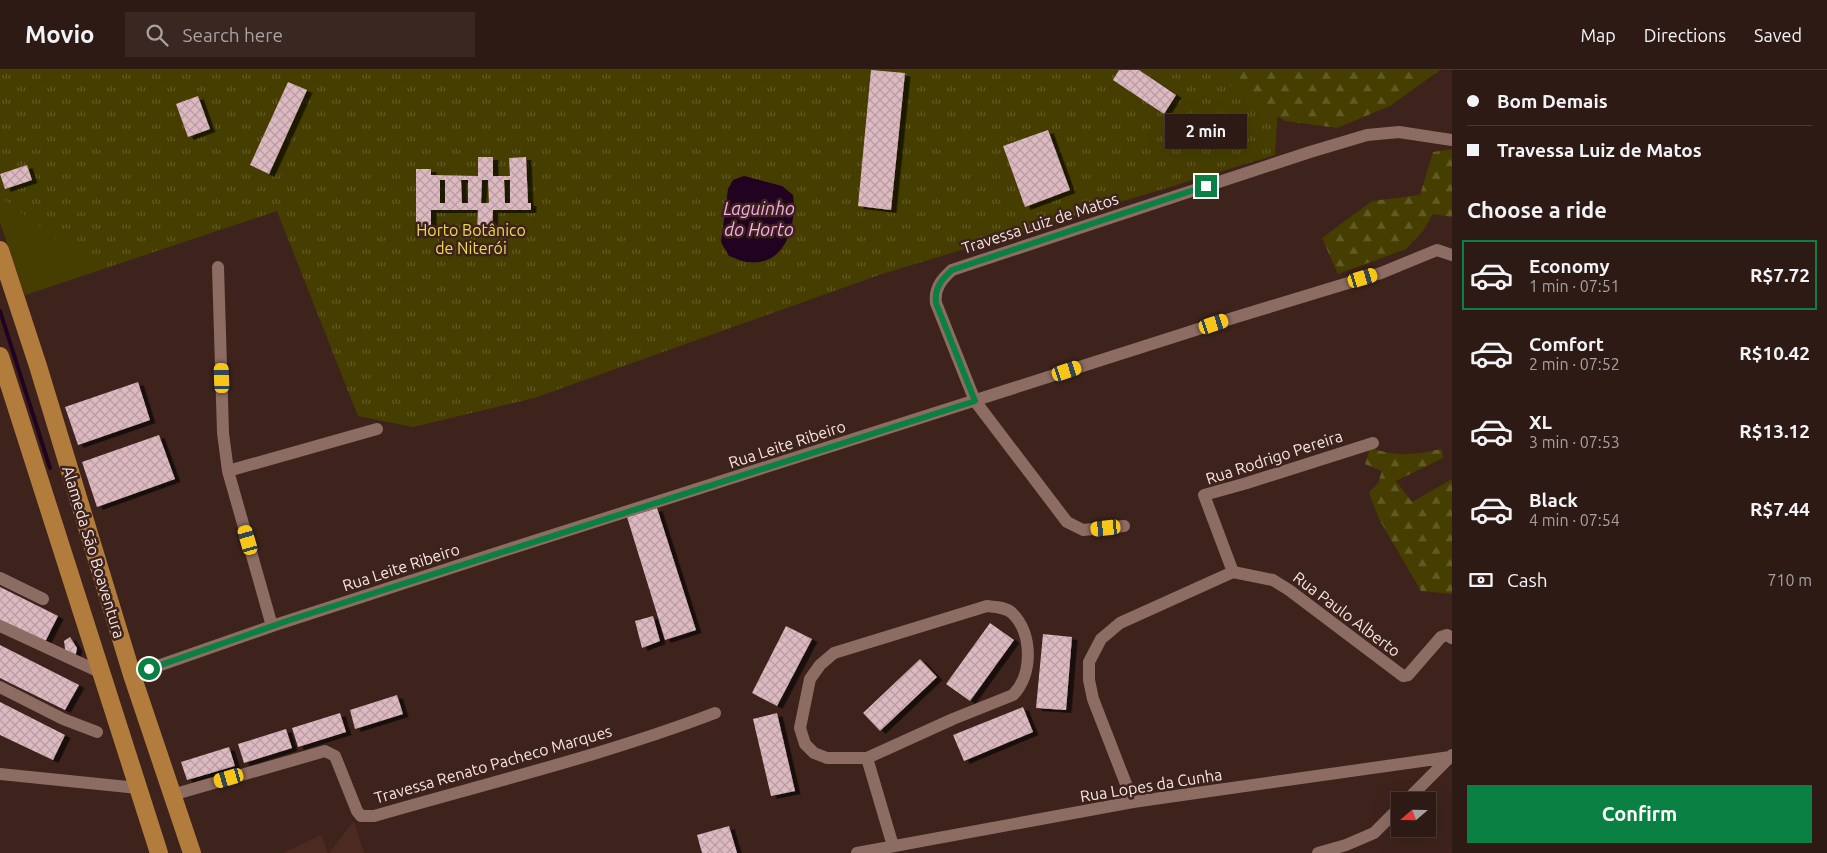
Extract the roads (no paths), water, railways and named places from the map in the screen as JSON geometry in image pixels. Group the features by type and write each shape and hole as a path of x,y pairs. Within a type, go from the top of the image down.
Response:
{"highway":[{"name":"Alameda São Boaventura","path":"0,250 38,366 132,675 192,853"},
{"name":"Alameda São Boaventura","path":"0,356 3,374 102,673 159,853"}],"street":[{"name":"Travessa Luiz de Matos","path":"1124,526 1083,530 1067,522 975,401 936,303 935,298 942,279 952,270 1367,135 1399,132 1452,140"},
{"name":"Rua Leite Ribeiro","path":"132,675 272,626 1233,318 1381,273 1437,250 1452,254"},
{"path":"218,267 223,433 228,471 272,626"},
{"path":"228,471 377,429"},
{"name":"Rua Rodrigo Pereira","path":"1233,572 1204,495 1373,442"},
{"path":"1133,802 1093,698 1089,680 1090,662 1101,639 1120,623 1233,572"},
{"name":"Rua Paulo Alberto","path":"1233,572 1273,580 1403,676 1408,675 1441,637 1447,635 1452,638"},
{"path":"0,578 43,599"},
{"path":"987,606 1000,607 1012,612 1022,628 1028,657 1028,666 1018,690 1007,698 953,719 866,758 827,758 814,753 805,744 800,728 810,679 820,666 834,653 987,606"},
{"path":"0,626 102,673"},
{"path":"0,686 64,719 97,732"},
{"name":"Travessa Renato Pacheco Marques","path":"172,795 325,751 335,756 357,811 361,816 374,816 588,755 675,728 715,713"},
{"path":"1415,792 1451,756"},
{"name":"Rua Lopes da Cunha","path":"857,853 1133,802 1451,756"},
{"path":"866,758 893,846"},
{"path":"0,774 138,788"},
{"path":"1318,853 1349,849 1374,833 1391,816"}],"water":[{"name":"Laguinho do Horto","path":"744,176 782,186 793,195 793,218 791,230 786,241 780,251 772,258 761,262 746,262 729,256 721,242 728,189 733,180"}],"waterway":[{"path":"0,311 50,468"}],"park label":[{"name":"Horto Botânico de Niterói","path":"471,239"}]}
